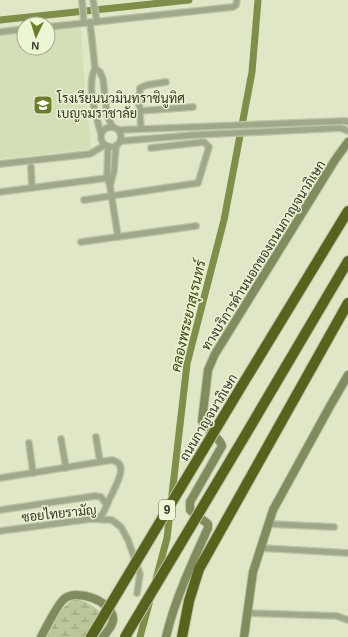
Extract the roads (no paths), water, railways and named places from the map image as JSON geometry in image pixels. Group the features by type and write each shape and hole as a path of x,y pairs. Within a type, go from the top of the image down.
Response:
{"highway":[{"name":"ถนนกาญจนาภิเษก","path":"90,637 348,210"},
{"name":"9","path":"125,637 348,261"},
{"path":"182,637 189,601 199,569 348,303"}],"main road":[{"name":"ทางบริการด้านนอกของถนนกาญจนาภิเษก","path":"166,637 169,622 183,583 208,528 208,524 190,510 190,502 222,446 222,443 205,428 202,421 208,370 215,354 335,160 348,142"},
{"path":"244,637 253,572 273,510 348,375"},
{"path":"41,637 63,600 71,595 83,595 97,600 104,604 111,613 113,617 112,622 103,637"}],"street":[{"path":"56,26 97,19 233,7 236,5 237,0"},
{"path":"94,2 97,19"},
{"path":"82,3 95,68 92,74 92,95 101,140 106,146 107,178 110,186 118,237"},
{"path":"0,32 16,30"},
{"path":"95,68 100,72 103,79 107,115 112,126 119,130 288,122 348,122"},
{"path":"141,128 139,111 140,88 147,85 166,82"},
{"path":"139,111 193,107"},
{"path":"288,122 288,130"},
{"path":"101,134 104,129 112,126"},
{"path":"194,126 194,135"},
{"path":"110,186 114,171 116,146 121,141 288,130 341,128 348,131"},
{"path":"119,130 121,141"},
{"path":"84,200 198,183 208,147 204,142 151,148"},
{"path":"0,164 90,154 106,146 116,146"},
{"path":"31,167 32,188"},
{"path":"0,192 107,178"},
{"path":"81,242 196,226"},
{"path":"96,437 100,462"},
{"path":"61,439 66,468"},
{"path":"29,443 33,473"},
{"path":"0,478 112,460 116,461 121,467 121,474 101,516 94,519"},
{"path":"0,510 95,496 101,497 107,505"},
{"name":"ซอยไทยรามัญ","path":"0,530 94,519 112,520 121,527 128,540 140,574 137,593"},
{"path":"269,524 334,527"},
{"path":"261,548 348,553"},
{"path":"247,613 338,616 348,620"}],"waterway":[{"path":"0,20 189,0"},
{"name":"คลองพระยาสุเรนทร์","path":"155,583 167,538 187,364 224,220 252,72 258,0"},
{"name":"คลองพระยาสุเรนทร์","path":"140,637 150,600"}],"place":[{"name":"โรงเรียนนวมินทราชินูทิศ เบญจมราชาลัย","path":"43,105"}]}
